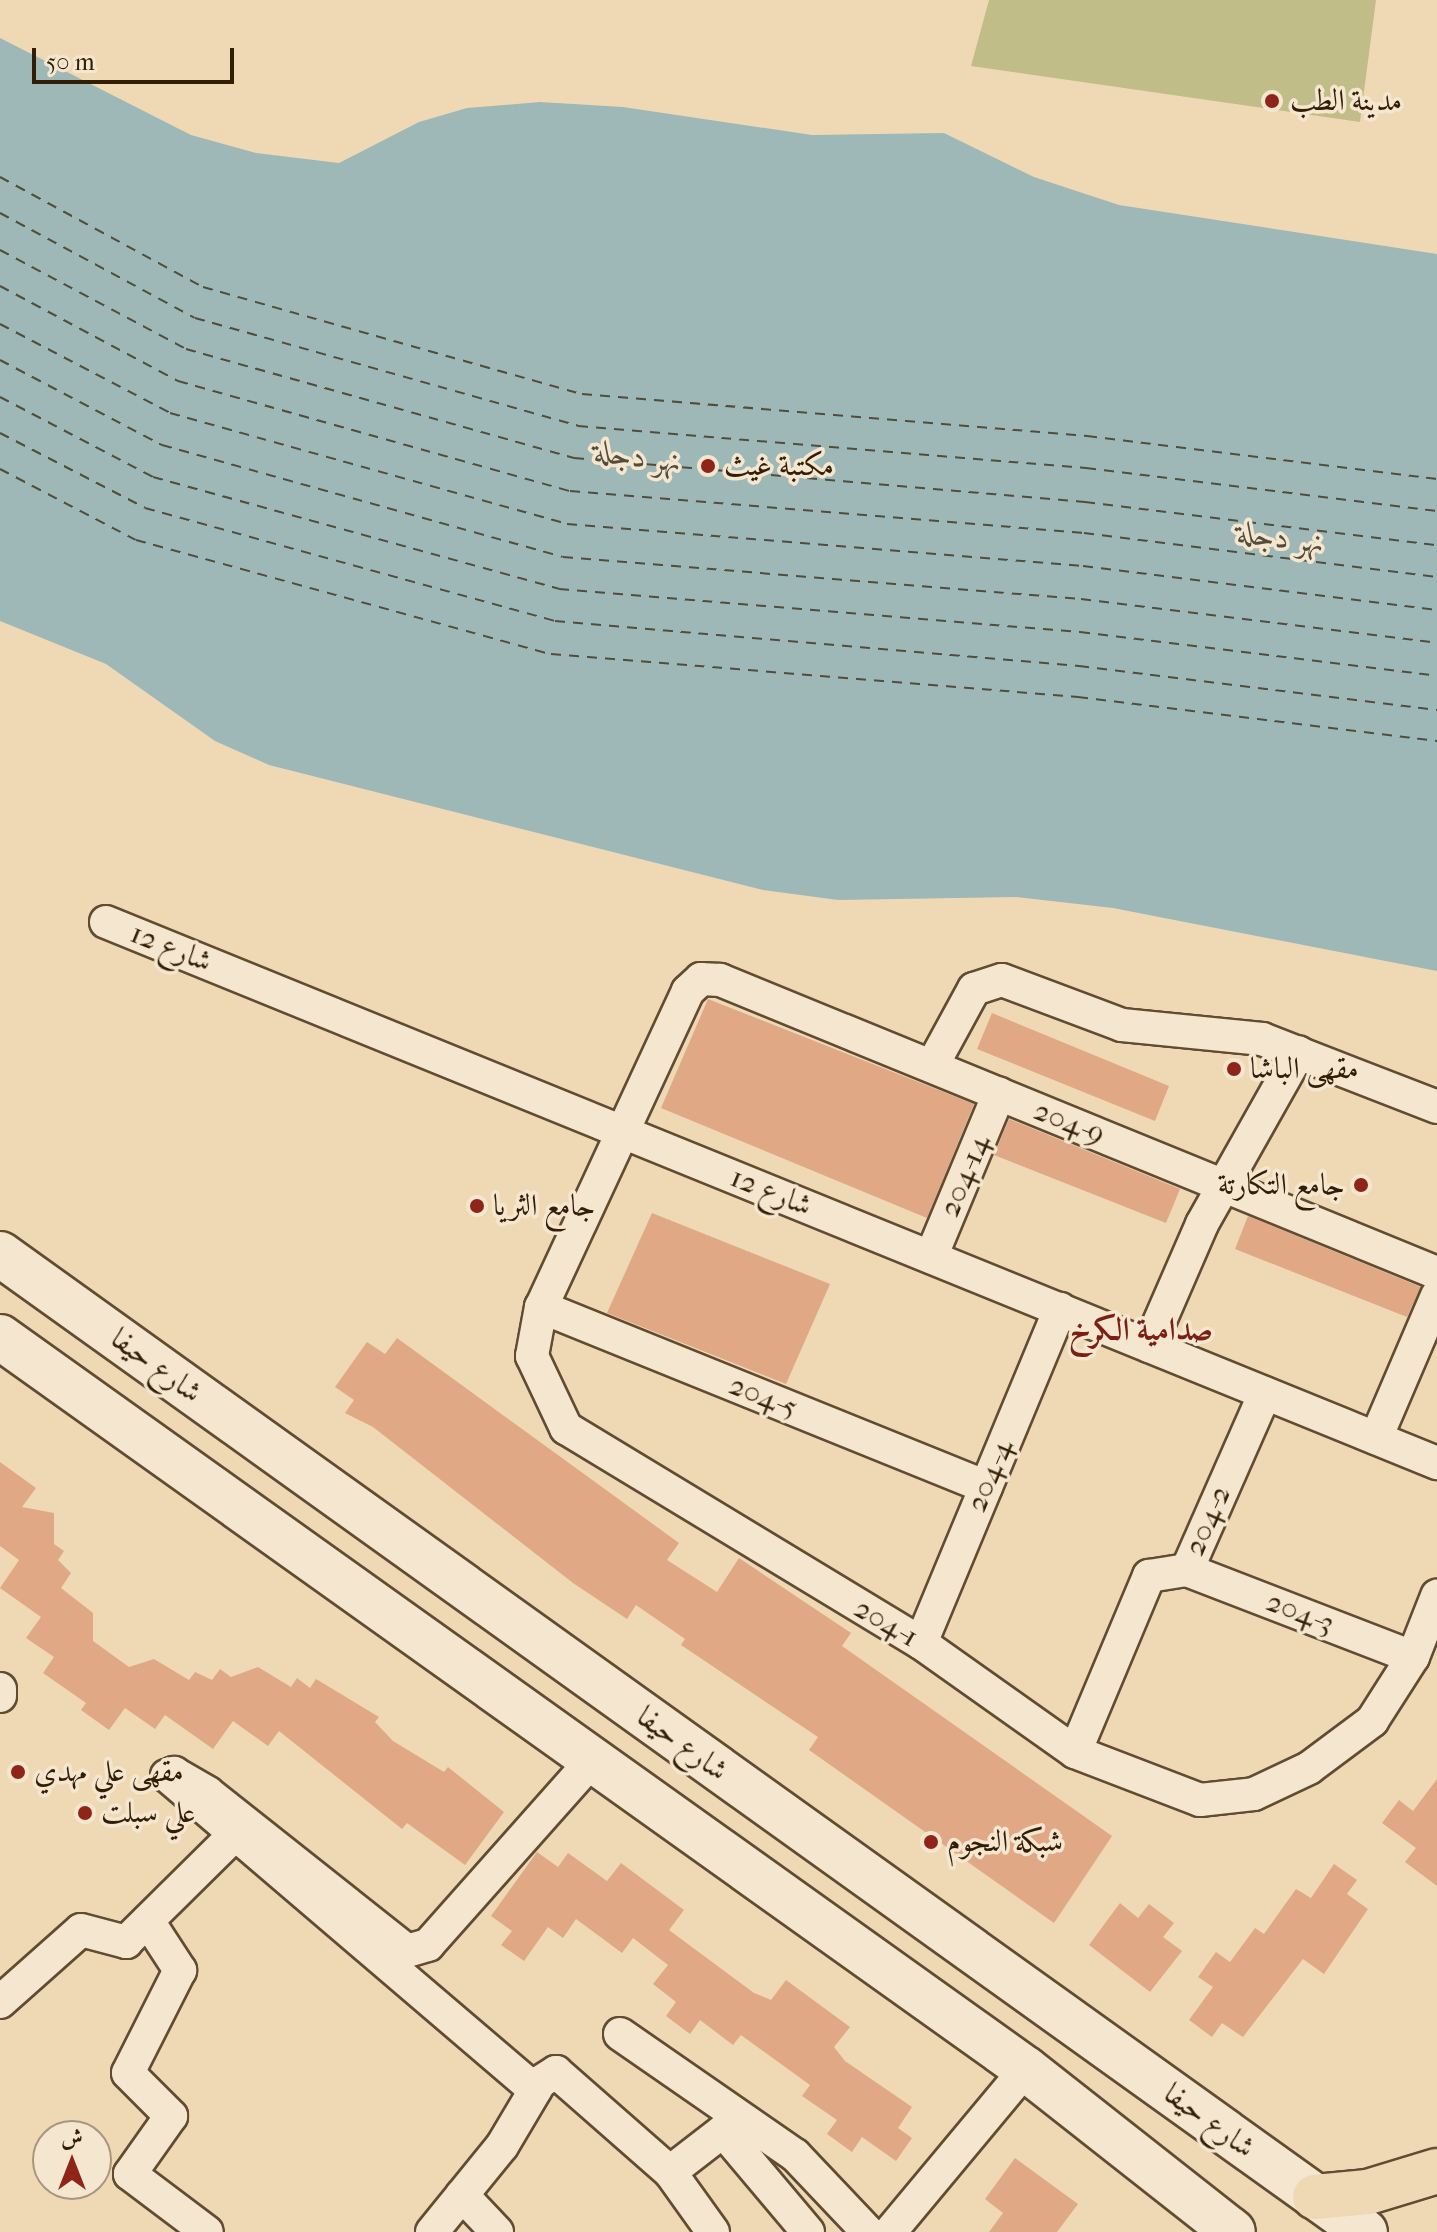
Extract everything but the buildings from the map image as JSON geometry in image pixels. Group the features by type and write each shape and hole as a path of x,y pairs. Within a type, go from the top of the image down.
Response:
{"main road":[{"name":"شارع حيفا","path":"0,1254 1365,2232"},
{"path":"0,1337 1026,2069 1233,2232"},
{"path":"1315,2197 1368,2192 1437,2171"}],"street":[{"name":"شارع 12","path":"106,922 1437,1463"},
{"name":"204-1","path":"701,979 688,991 625,1133 541,1307 532,1356 566,1428 921,1643 1075,1752 1200,1800 1254,1794 1309,1768 1372,1721 1413,1657 1437,1596"},
{"name":"204-9","path":"701,979 720,980 1437,1273"},
{"path":"932,1066 986,979 1122,1025 1262,1039 1437,1107"},
{"path":"1149,1346 1224,1186 1299,1052"},
{"name":"204-14","path":"931,1257 999,1094"},
{"path":"1376,1438 1437,1296"},
{"name":"204-5","path":"541,1307 986,1487"},
{"name":"204-4","path":"921,1643 1060,1309"},
{"name":"204-2","path":"1075,1752 1149,1576 1187,1570 1265,1393"},
{"name":"204-3","path":"1187,1570 1413,1657"},
{"path":"0,1689 0,1696"},
{"path":"535,2090 168,1774 208,1793 407,1951 428,1945 592,1760"},
{"path":"0,2002 81,1930 121,1944 237,1832"},
{"path":"148,1921 180,1970 128,2073 171,2116 130,2174 207,2232"},
{"path":"620,2034 795,2155 868,2232"},
{"path":"890,2232 1026,2069"},
{"path":"432,2232 462,2195 547,2074 566,2074 670,2172 713,2232"},
{"path":"670,2172 723,2131 808,2232"},
{"path":"462,2195 497,2232"}],"shaded area":[{"path":"989,0 1376,0 1360,122 971,66"}],"water":[{"name":"نهر دجلة","path":"0,38 191,135 256,153 339,163 419,122 467,108 540,102 623,107 812,135 944,133 1034,177 1119,205 1437,254 1437,971 1113,908 1016,897 838,900 763,890 269,765 215,741 106,664 0,621"}],"ferry route":[{"path":"0,177 203,287 582,394 1087,436 1437,479"},
{"path":"0,213 195,318 578,426 1086,468 1437,511"},
{"path":"0,250 186,349 574,458 1085,502 1437,545"},
{"path":"0,286 178,381 570,491 1084,533 1437,577"},
{"path":"0,324 170,413 567,524 1083,566 1437,610"},
{"path":"0,360 162,445 563,557 1081,599 1437,643"},
{"path":"0,397 153,477 559,589 1080,632 1437,676"},
{"path":"0,433 145,508 555,621 1079,666 1437,710"},
{"path":"0,469 136,540 551,654 1078,697 1437,741"}],"place":[{"name":"مدينة الطب","path":"1272,101"},
{"name":"مكتبة غيث","path":"708,466"},
{"name":"مقهى الباشا","path":"1234,1069"},
{"name":"جامع التكارتة","path":"1361,1185"},
{"name":"جامع الثريا","path":"477,1206"},
{"name":"مقهى علي مهدي","path":"18,1772"},
{"name":"علي سبلت","path":"85,1813"},
{"name":"شبكة النجوم","path":"931,1842"}],"district":[{"name":"صدامية الكرخ","path":"1141,1330"}]}
